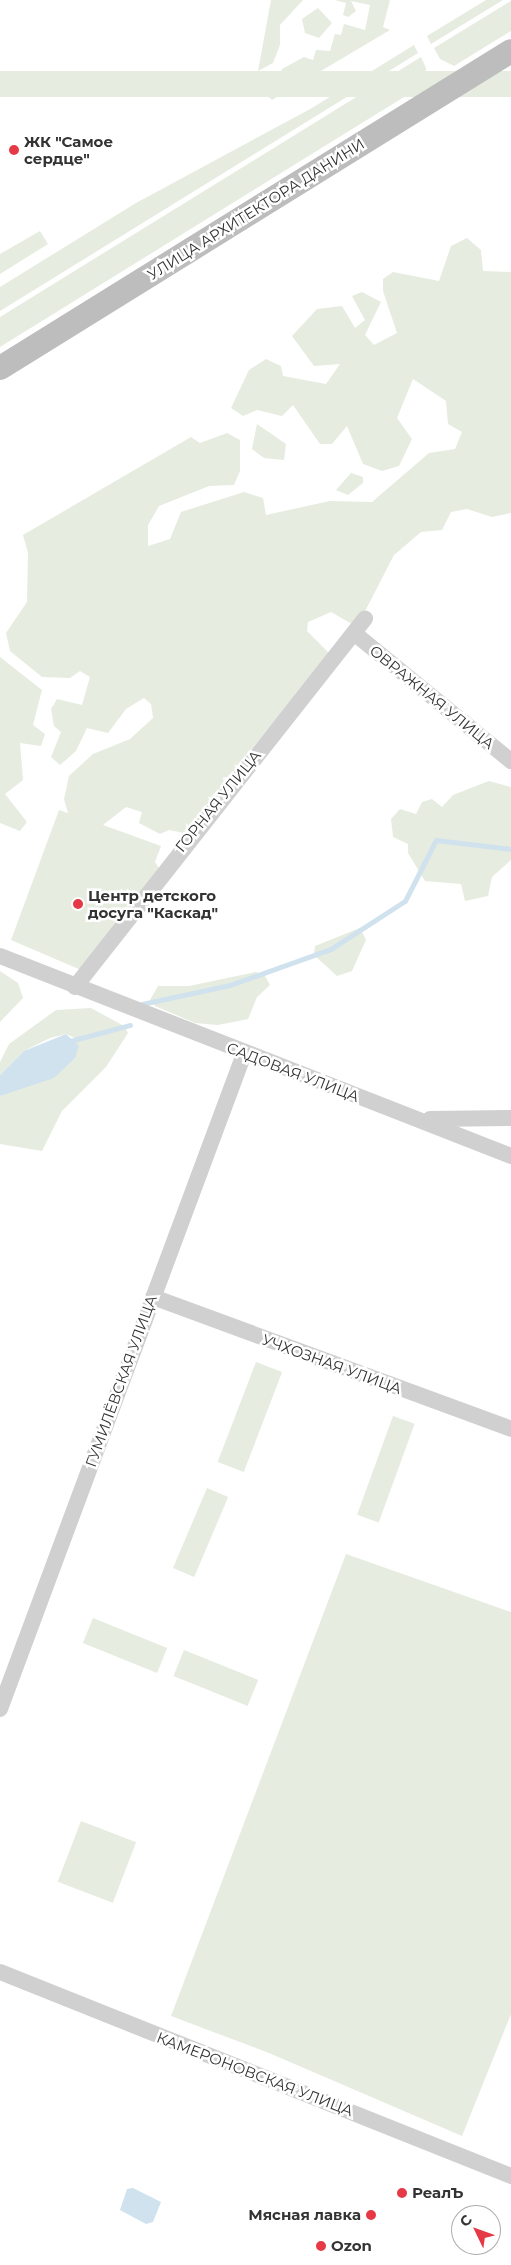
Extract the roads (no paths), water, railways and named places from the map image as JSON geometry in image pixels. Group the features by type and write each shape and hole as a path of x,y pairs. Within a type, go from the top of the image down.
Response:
{"street":[{"name":"УЛИЦА АРХИТЕКТОРА ДАНИНИ","path":"0,368 511,51"},
{"name":"ГОРНАЯ УЛИЦА","path":"75,987 365,618"},
{"name":"ОВРАЖНАЯ УЛИЦА","path":"354,633 511,761"},
{"name":"САДОВАЯ УЛИЦА","path":"0,956 244,1054 511,1156"},
{"name":"ГУМИЛЁВСКАЯ УЛИЦА","path":"0,1709 244,1054"},
{"path":"412,1118 511,1118"},
{"name":"УЧХОЗНАЯ УЛИЦА","path":"153,1297 511,1429"},
{"name":"КАМЕРОНОВСКАЯ УЛИЦА","path":"0,1972 511,2176"}],"water":[{"path":"66,1034 79,1046 75,1058 54,1078 0,1096 0,1075 24,1051"},
{"path":"133,2188 161,2202 153,2222 146,2224 120,2210 127,2189"}],"waterway":[{"path":"142,1004 230,985 331,949 405,901 436,840 511,849"},
{"path":"70,1041 130,1025"}],"place":[{"name":"ЖК \"Самое сердце\"","path":"14,150"},
{"name":"Центр детского досуга \"Каскад\"","path":"78,904"},
{"name":"РеалЪ","path":"402,2193"},
{"name":"Мясная лавка","path":"371,2215"},
{"name":"Ozon","path":"321,2246"}]}
